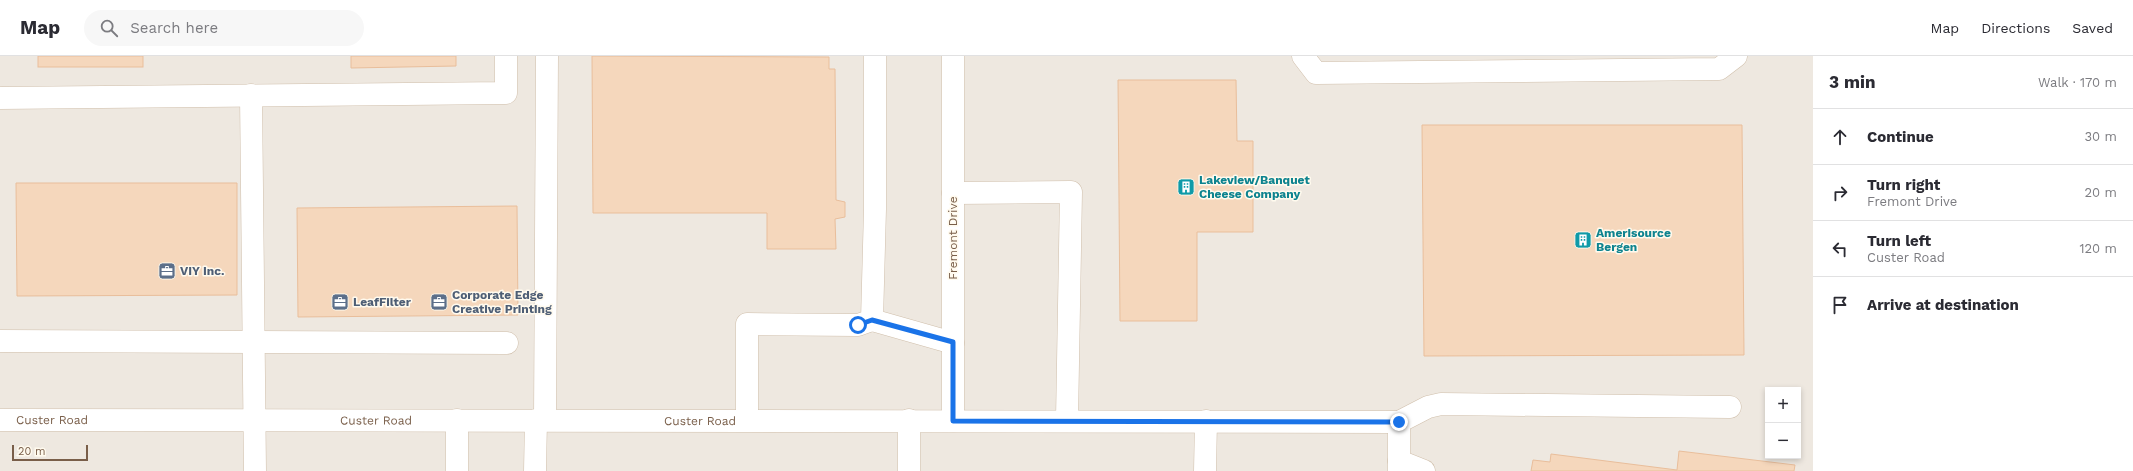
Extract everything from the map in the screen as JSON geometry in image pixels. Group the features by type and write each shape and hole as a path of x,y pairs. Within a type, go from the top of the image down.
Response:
{"street":[{"path":"0,98 506,93 506,56"},
{"path":"535,471 541,420 547,56"},
{"path":"872,320 875,56"},
{"name":"Fremont Drive","path":"953,56 953,421"},
{"path":"1303,56 1316,73 1720,69 1736,56"},
{"path":"251,95 255,471"},
{"path":"953,193 1071,192 1067,420"},
{"path":"747,420 747,324 858,325 872,320 953,342"},
{"path":"0,341 507,343"},
{"path":"1424,471 1399,466 1399,422 1428,407 1440,404 1730,407"},
{"name":"Custer Road","path":"0,420 1067,420 1399,422"},
{"path":"457,420 457,471"},
{"path":"909,420 909,471"},
{"path":"1205,471 1206,421"}],"shaded area":[{"path":"0,56 1813,56 1813,471 0,471"}],"building":[{"path":"38,56 143,56 143,67 38,67"},
{"path":"351,56 456,56 456,66 351,68"},
{"path":"592,56 829,57 829,69 835,69 836,200 845,202 845,217 835,219 836,249 767,249 767,213 593,213"},
{"name":"Lakeview/Banquet Cheese Company","path":"1118,80 1236,80 1237,141 1253,141 1253,232 1197,232 1197,321 1120,321"},
{"name":"Amerisource Bergen","path":"1422,125 1742,125 1744,355 1424,356"},
{"path":"16,183 237,183 237,295 17,296"},
{"path":"517,206 518,315 298,317 297,208"},
{"path":"1679,451 1795,465 1794,471 1531,471 1533,460 1550,462 1551,454 1677,470"}],"place":[{"name":"Lakeview/Banquet Cheese Company","path":"1186,187"},
{"name":"Amerisource Bergen","path":"1583,240"},
{"name":"VIY Inc.","path":"167,271"},
{"name":"LeafFilter","path":"340,302"},
{"name":"Corporate Edge Creative Printing","path":"439,302"}],"route":[{"path":"858,325 872,320 953,342 953,421 1067,420 1399,422"}]}
